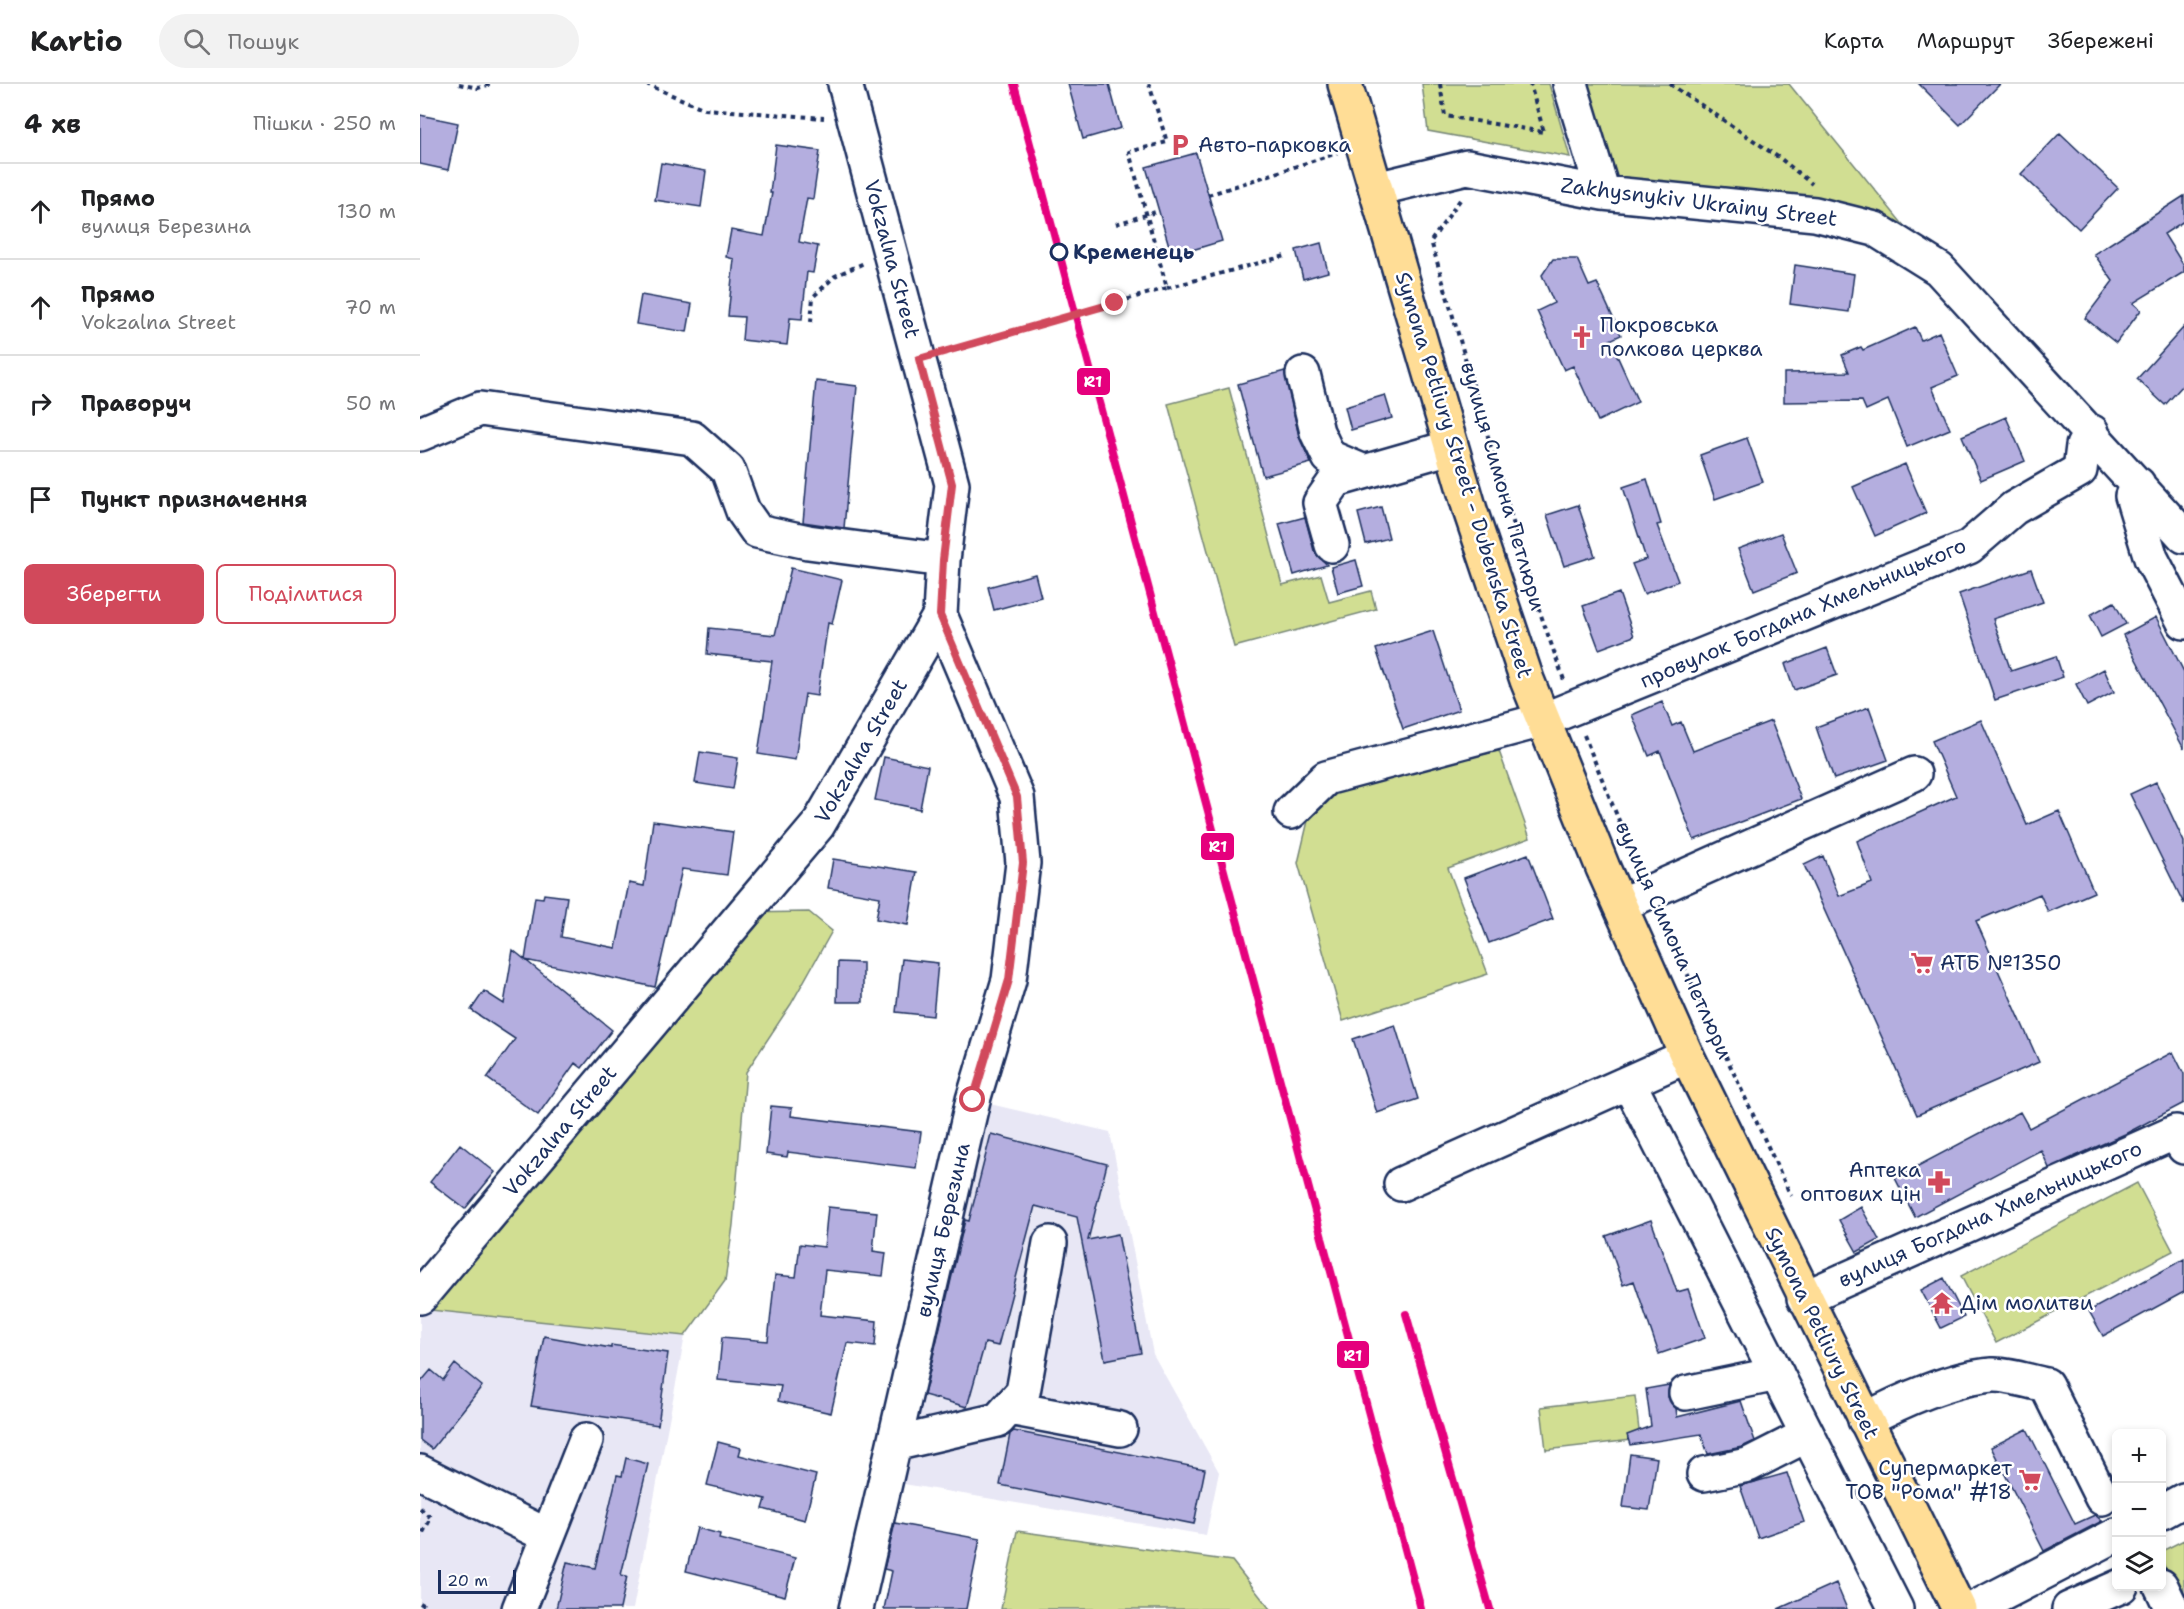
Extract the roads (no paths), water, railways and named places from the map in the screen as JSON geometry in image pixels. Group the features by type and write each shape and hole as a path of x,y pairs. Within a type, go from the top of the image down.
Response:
{"highway":[{"name":"Symona Petliury Street - Dubenska Street","path":"1345,84 1451,447 1519,657 1620,904 1687,1056"},
{"name":"Symona Petliury Street","path":"1687,1056 1804,1298 1959,1609"}],"street":[{"name":"Vokzalna Street","path":"420,1297 818,825 940,615 943,560 952,484 845,84"},
{"path":"1570,84 1603,193"},
{"name":"Zakhysnykiv Ukrainy Street","path":"1376,189 1467,168 1603,193 1815,214 1875,229 1939,269 2092,432 2184,536"},
{"path":"1303,374 1317,432 1329,457 1362,471"},
{"path":"420,434 480,409 692,438 728,470 743,511 757,531 808,542 943,560"},
{"name":"провулок Богдана Хмельницького","path":"1291,812 1326,778 1543,720 1969,547 2014,508 2080,470 2083,446 2092,432"},
{"path":"1332,545 1320,502 1336,480 1451,447"},
{"path":"2138,484 2132,495 2151,558 2184,622"},
{"name":"вулиця Березина","path":"856,1609 973,1100 1009,980 1023,863 1017,797 940,615"},
{"path":"1620,904 1914,774"},
{"path":"1401,1184 1687,1056"},
{"path":"1629,1083 1896,1609"},
{"name":"вулиця Богдана Хмельницького","path":"1804,1298 2180,1139"},
{"path":"894,1444 998,1420 1023,1392 1050,1243"},
{"path":"1686,1393 1777,1374"},
{"path":"1865,1420 1890,1406 1934,1389 1993,1375 2046,1385 2102,1498"},
{"path":"1009,1408 1120,1429"},
{"path":"1704,1474 1748,1465 1808,1435"},
{"path":"519,1609 586,1440"},
{"path":"420,1472 548,1536"},
{"path":"2166,1510 2184,1500"},
{"path":"1972,1609 2112,1537"},
{"path":"2068,1609 2112,1591"},
{"path":"2163,1591 2172,1609"}],"place":[{"name":"Авто-парковка","path":"1180,145"},
{"name":"Кременець","path":"1059,252"},
{"name":"Покровська полкова церква","path":"1582,337"},
{"name":"АТБ №1350","path":"1922,963"},
{"name":"Аптека оптових цін","path":"1939,1182"},
{"name":"Дім молитви","path":"1942,1303"},
{"name":"Супермаркет ТОВ \"Рома\" #18","path":"2030,1480"}]}
